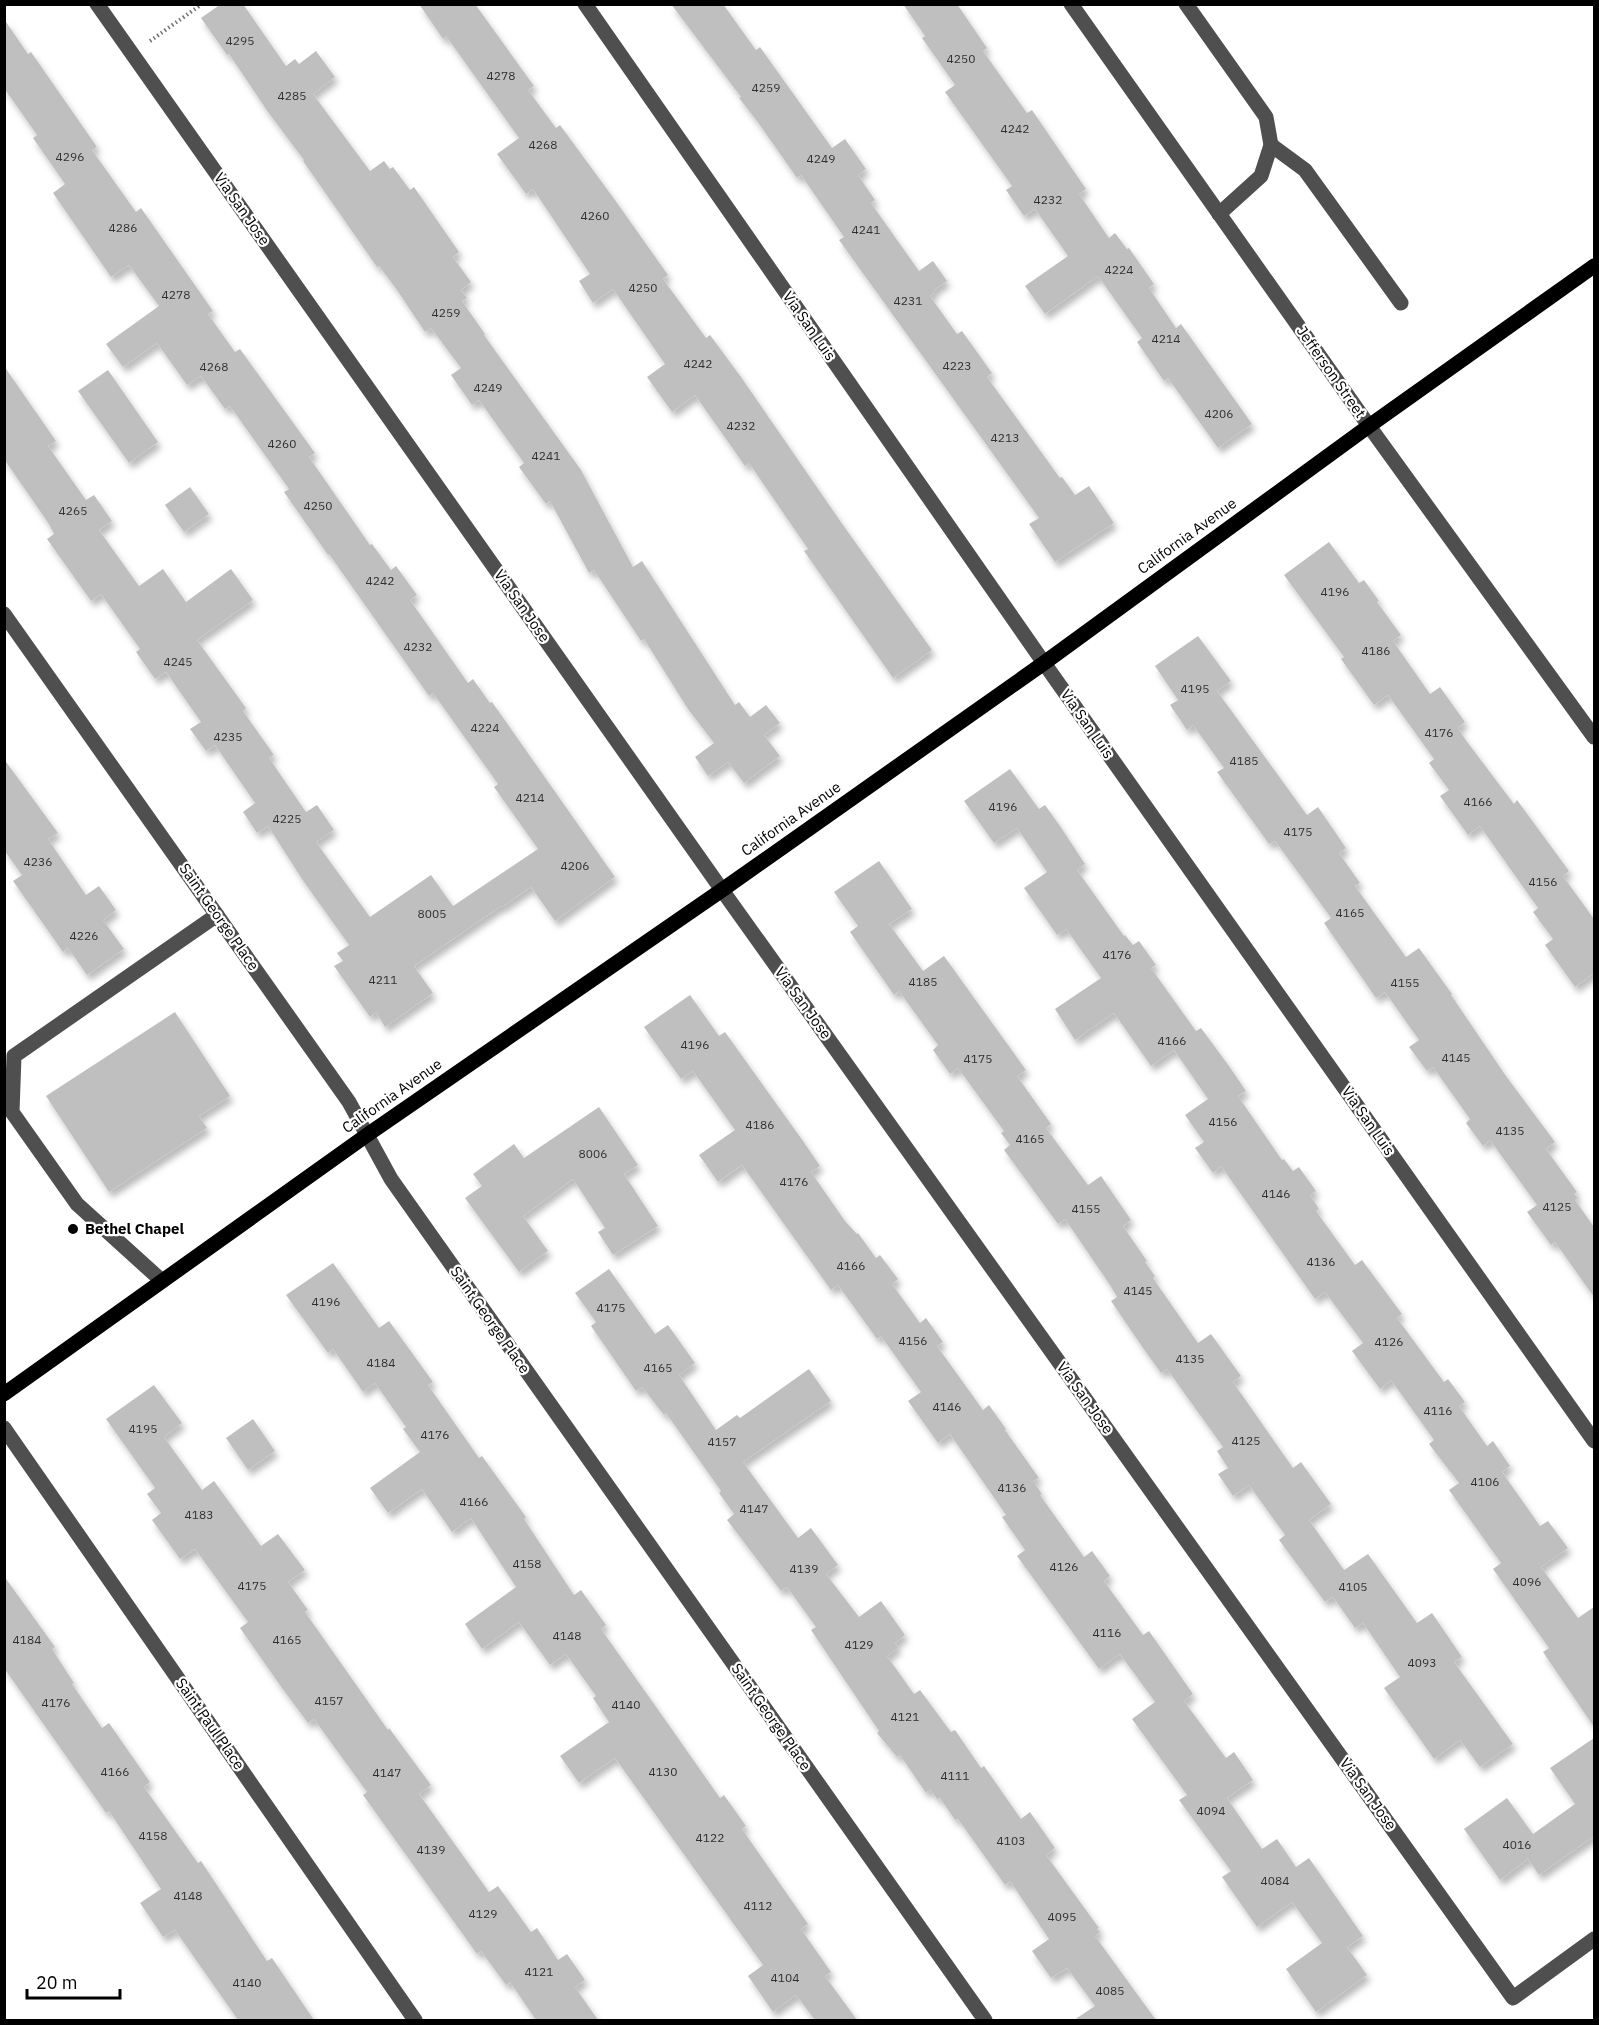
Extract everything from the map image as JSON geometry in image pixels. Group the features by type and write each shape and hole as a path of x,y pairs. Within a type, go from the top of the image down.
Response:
{"main road":[{"name":"California Avenue","path":"4,1394 367,1135 722,890 1044,663 1369,426 1594,266"}],"street":[{"name":"Via San Jose","path":"98,4 722,890 1513,1998 1594,1939"},
{"name":"Via San Luis","path":"585,4 1044,663 1594,1441"},
{"name":"Jefferson Street","path":"1071,4 1369,426 1594,738"},
{"path":"1186,4 1266,117 1270,145 1261,176 1219,214"},
{"path":"1270,145 1305,170 1401,303"},
{"name":"Saint George Place","path":"4,614 349,1102 398,1189 985,2020"},
{"path":"162,1281 77,1204 12,1112 14,1056 217,915"},
{"name":"Saint Paul Place","path":"4,1428 415,2020"}],"path":[{"path":"132,53 202,4"}],"building":[{"path":"221,4 243,4 286,66 295,59 299,64 316,51 335,77 313,94 370,171 384,161 390,169 393,167 410,190 414,187 459,252 453,257 471,282 461,290 467,298 462,301 581,470 633,567 642,561 735,705 739,702 750,717 766,705 780,723 764,735 780,756 744,783 728,762 708,776 695,757 714,743 688,709 644,639 641,641 594,570 589,573 550,501 546,504 519,467 524,463 479,400 472,405 451,375 461,368 431,328 425,332 229,54 227,55 201,18"},
{"path":"419,4 475,4 534,86 528,90 556,128 560,125 615,200 668,275 663,279 706,338 710,335 741,377 932,650 893,678 804,551 808,549 749,463 745,466 695,395 672,412 647,377 665,364 613,289 593,303 579,281 590,274 533,189 526,194 497,154 519,138 446,36 443,39"},
{"path":"671,4 723,4 756,50 760,47 832,148 845,139 866,169 858,175 875,200 871,203 919,271 933,261 947,281 934,290 935,292 930,296 957,334 962,331 992,373 987,377 1060,478 1062,477 1075,495 1089,486 1114,523 1055,562 1029,524 1039,518 839,240 844,237 801,175 797,178 739,98 741,97"},
{"path":"903,4 957,4 987,48 983,51 1027,113 1032,110 1086,189 1079,194 1109,238 1115,233 1127,249 1129,248 1154,284 1149,288 1176,328 1181,324 1252,424 1218,448 1168,378 1164,381 1137,342 1142,338 1098,276 1045,314 1025,286 1068,256 1035,209 1024,216 1006,190 1012,186 945,92 955,85 922,38 925,36"},
{"path":"4,19 28,54 31,52 97,147 92,150 136,212 141,208 213,311 208,314 235,352 240,349 315,453 309,457 370,545 372,544 391,570 396,566 417,595 410,600 468,683 473,679 490,703 492,702 615,877 555,921 531,887 501,906 414,966 433,993 385,1027 376,1012 370,1017 334,966 343,961 337,953 349,945 268,826 257,833 243,812 255,803 215,745 206,751 190,729 201,722 166,672 155,679 136,652 140,649 101,594 91,601 47,539 54,534 49,524 4,459 4,366 56,441 48,446 86,500 94,495 112,521 99,530 139,586 163,569 186,602 231,569 253,600 197,640 246,708 243,711 274,755 269,758 306,812 317,805 334,830 316,842 370,917 431,875 453,906 538,849 494,787 498,784 433,693 429,696 284,492 289,489 230,406 225,409 201,376 187,385 157,343 123,367 106,344 159,306 129,265 111,277 53,193 65,184 33,138 37,135 4,88"},
{"path":"108,370 158,442 129,463 78,391"},
{"path":"190,487 209,514 184,532 165,505"},
{"path":"1329,542 1359,583 1364,580 1379,601 1377,602 1401,635 1393,641 1430,694 1440,687 1465,722 1458,728 1465,739 1514,804 1517,800 1569,871 1563,876 1594,919 1594,973 1575,987 1545,945 1553,939 1533,912 1538,908 1480,826 1468,835 1440,796 1449,790 1429,763 1434,759 1388,695 1374,705 1341,659 1344,657 1284,575"},
{"path":"1198,636 1231,681 1217,691 1307,815 1318,807 1346,848 1339,853 1360,883 1355,886 1406,957 1419,948 1506,1076 1555,1142 1546,1149 1577,1192 1574,1194 1578,1198 1575,1200 1594,1227 1594,1297 1555,1242 1551,1245 1527,1212 1537,1205 1490,1140 1483,1146 1466,1123 1470,1119 1433,1067 1427,1071 1409,1047 1419,1040 1385,992 1376,998 1324,923 1331,918 1275,841 1269,844 1217,772 1224,768 1193,725 1187,730 1170,705 1178,700 1155,666"},
{"path":"4,759 58,833 48,839 86,895 99,886 116,910 103,920 124,949 87,975 68,948 63,952 13,881 22,875 4,850"},
{"path":"1010,769 1039,809 1045,805 1060,826 1085,864 1077,870 1124,936 1133,945 1139,941 1156,965 1151,968 1196,1031 1201,1028 1229,1066 1246,1091 1238,1096 1282,1160 1284,1159 1293,1171 1299,1167 1316,1191 1310,1195 1319,1209 1316,1211 1355,1265 1362,1260 1402,1314 1397,1318 1444,1382 1448,1379 1465,1402 1459,1406 1487,1446 1493,1441 1510,1466 1502,1472 1540,1526 1548,1521 1568,1548 1541,1567 1578,1618 1594,1607 1594,1727 1543,1652 1549,1648 1493,1569 1501,1563 1449,1490 1459,1483 1429,1444 1434,1440 1391,1380 1380,1389 1352,1351 1363,1343 1325,1292 1315,1299 1221,1166 1213,1173 1195,1148 1204,1142 1185,1115 1208,1099 1174,1050 1151,1066 1114,1013 1075,1040 1055,1009 1101,978 1066,929 1057,935 1024,888 1047,872 1017,828 994,843 964,801"},
{"path":"879,861 912,909 889,924 923,971 944,956 1026,1070 1017,1076 1051,1124 1046,1128 1088,1185 1101,1176 1131,1220 1123,1226 1147,1261 1145,1262 1155,1276 1153,1278 1198,1343 1211,1334 1241,1376 1233,1382 1293,1468 1301,1462 1331,1504 1309,1520 1344,1570 1368,1554 1417,1623 1432,1613 1462,1657 1454,1662 1513,1744 1480,1767 1460,1740 1434,1759 1384,1688 1400,1677 1363,1623 1355,1628 1333,1597 1325,1602 1279,1540 1285,1535 1249,1485 1233,1496 1218,1474 1228,1468 1217,1451 1223,1447 1167,1369 1161,1373 1143,1348 1111,1301 1117,1297 1110,1285 1065,1219 1058,1224 1004,1150 1010,1145 1001,1133 1004,1131 958,1068 950,1074 933,1050 938,1045 899,991 894,995 850,932 858,926 834,892"},
{"path":"690,995 719,1036 725,1032 803,1141 820,1166 811,1172 845,1221 858,1233 876,1258 880,1255 898,1279 892,1284 920,1323 926,1318 943,1342 937,1346 983,1410 989,1405 1006,1429 1039,1478 1033,1481 1042,1494 1040,1495 1084,1557 1092,1551 1110,1576 1104,1581 1143,1635 1149,1631 1193,1694 1184,1701 1226,1758 1234,1752 1253,1780 1227,1798 1262,1849 1277,1839 1296,1867 1309,1858 1363,1936 1347,1947 1367,1975 1316,2012 1286,1969 1322,1943 1292,1902 1257,1927 1222,1877 1231,1871 1179,1800 1187,1795 1132,1719 1155,1702 1120,1654 1099,1669 1017,1556 1025,1550 1002,1517 1006,1515 950,1434 938,1443 908,1401 921,1392 881,1336 877,1339 838,1285 831,1290 742,1165 718,1182 699,1155 735,1130 693,1071 681,1079 644,1027"},
{"path":"175,1012 230,1096 199,1116 207,1128 109,1192 46,1096"},
{"path":"599,1107 638,1165 624,1174 658,1226 613,1255 598,1232 605,1228 573,1179 523,1216 548,1251 519,1272 465,1198 482,1186 473,1174 514,1144 524,1158"},
{"path":"333,1263 379,1328 389,1321 433,1382 428,1385 479,1458 482,1456 526,1517 524,1519 574,1595 581,1590 606,1625 601,1629 720,1798 724,1795 746,1826 742,1829 808,1924 801,1929 831,1972 825,1976 857,2020 815,2020 796,1995 773,2012 748,1976 763,1965 615,1758 579,1783 560,1756 609,1722 593,1698 596,1696 566,1654 550,1665 519,1622 482,1649 465,1624 516,1587 471,1518 452,1532 422,1489 388,1513 370,1488 420,1452 403,1429 406,1427 375,1383 363,1392 333,1349 328,1353 286,1295"},
{"path":"609,1269 655,1334 668,1325 695,1363 679,1375 716,1430 737,1415 740,1418 809,1369 831,1401 743,1462 798,1538 811,1528 838,1565 826,1574 859,1617 881,1601 905,1635 895,1643 898,1648 887,1656 914,1694 920,1690 951,1732 955,1730 981,1768 984,1766 1021,1819 1030,1812 1055,1848 1046,1855 1099,1928 1097,1929 1100,1932 1095,1936 1156,2020 1074,2020 1095,2006 1067,1968 1051,1978 1032,1951 1049,1939 1010,1881 1005,1885 958,1819 955,1820 940,1798 937,1799 930,1789 926,1793 900,1755 897,1757 877,1733 879,1731 811,1630 816,1627 787,1587 781,1591 727,1520 734,1514 719,1493 721,1491 666,1413 664,1415 642,1387 636,1391 591,1326 596,1322 575,1293"},
{"path":"154,1385 182,1423 164,1437 202,1490 214,1481 261,1546 278,1534 305,1570 288,1582 308,1610 305,1612 388,1730 389,1728 431,1785 419,1794 489,1892 498,1886 531,1932 537,1928 558,1960 567,1954 585,1980 575,1987 598,2020 536,2020 510,1982 506,1985 481,1951 477,1954 363,1795 367,1792 314,1719 308,1723 240,1628 248,1622 195,1549 180,1559 152,1520 161,1513 147,1494 155,1488 106,1419"},
{"path":"253,1419 275,1451 248,1470 226,1438"},
{"path":"4,1576 55,1647 52,1649 74,1683 72,1684 102,1728 109,1723 150,1782 144,1787 198,1863 201,1861 267,1961 272,1958 314,2020 238,2020 175,1930 163,1937 140,1903 161,1889 109,1811 106,1813 4,1668"},
{"path":"1594,1738 1594,1836 1539,1875 1528,1859 1500,1880 1464,1829 1507,1798 1533,1834 1575,1804 1550,1768"}],"place":[{"name":"Bethel Chapel","path":"73,1229"}]}
